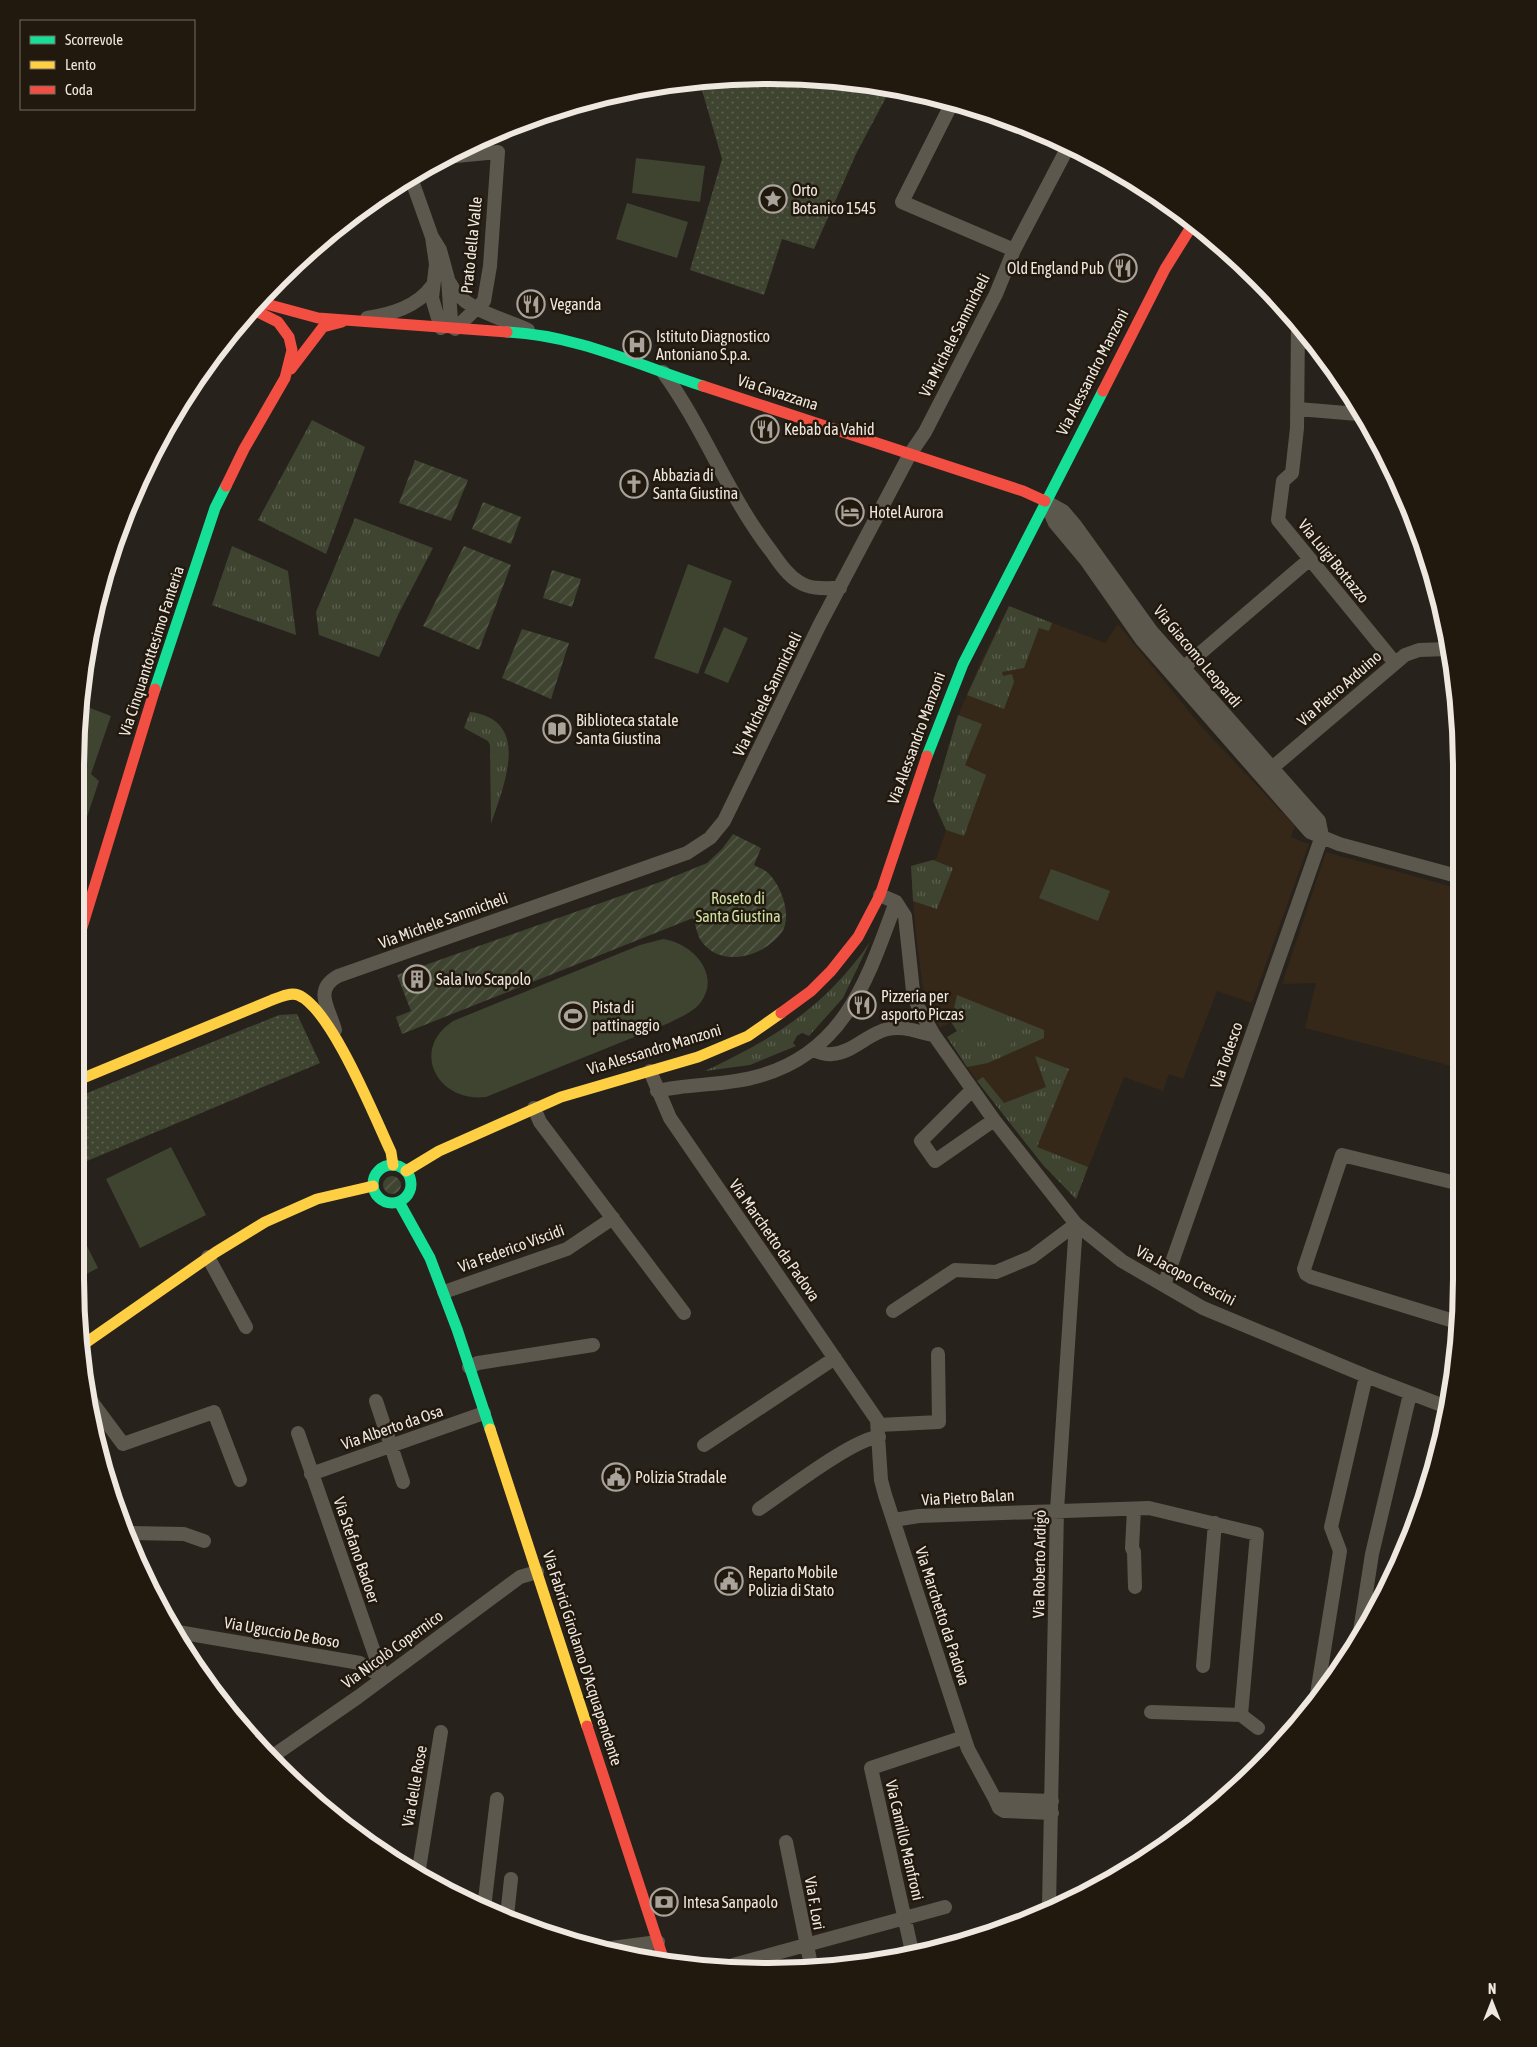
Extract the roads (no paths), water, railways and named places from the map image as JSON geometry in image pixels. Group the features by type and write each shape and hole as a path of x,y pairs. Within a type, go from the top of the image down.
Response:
{"main road":[{"name":"Via Alessandro Manzoni","path":"406,1171 439,1151 534,1108 576,1092 723,1048 748,1036 811,991 847,952 872,914 880,895 950,692 1045,501 1165,269 1190,230"},
{"path":"266,304 318,318 448,329 533,332"},
{"name":"Via Cinquantottesimo Fanteria","path":"258,312 278,322 289,337 292,350 286,378"},
{"name":"Via Cinquantottesimo Fanteria","path":"84,920 138,740 215,508 244,450 286,378 318,331 334,324 351,321"},
{"name":"Via Cavazzana","path":"533,332 603,350 696,384 910,454"},
{"name":"Via Giacomo Leopardi","path":"910,454 1023,491 1045,501"},
{"path":"84,1078 275,999 298,995 310,1004 338,1040 391,1152 393,1165"},
{"path":"393,1165 406,1171 411,1182 410,1188 399,1202 388,1203 374,1192 373,1186 378,1171 393,1165"},
{"path":"87,1342 208,1257 269,1219 305,1202 346,1190 373,1186"},
{"name":"Via Fabrici Girolamo D'Acquapendente","path":"399,1202 430,1258 444,1292 662,1954"}],"street":[{"path":"949,108 902,202 1014,250"},
{"name":"Prato della Valle","path":"448,329 479,308 484,302 503,152 463,155"},
{"name":"Via Michele Sanmicheli","path":"338,1040 324,992 327,984 338,976 687,853 710,838 724,821 840,588 910,454 925,432 996,294 1014,250 1066,152"},
{"name":"Prato della Valle","path":"413,183 432,237 436,264 432,286 434,308 448,329"},
{"name":"Prato della Valle","path":"432,237 440,250 448,279 451,320 448,329"},
{"name":"Via Cavazzana","path":"448,279 458,296 479,308 533,332"},
{"path":"351,321 418,302 432,286"},
{"name":"Via Luigi Bottazzo","path":"1298,335 1298,409 1292,473 1282,481 1278,520 1395,663"},
{"path":"1298,341 1304,342"},
{"path":"663,372 684,401 750,521 784,569 799,582 811,587 840,588"},
{"path":"1298,409 1354,414"},
{"name":"Via Giacomo Leopardi","path":"1045,501 1063,511 1075,525 1152,632 1178,672 1267,772 1319,822 1322,836"},
{"path":"1178,672 1310,559"},
{"name":"Via Pietro Arduino","path":"1267,772 1405,655 1419,650 1442,649"},
{"path":"1322,836 1339,844 1453,875"},
{"name":"Via Todesco","path":"1164,1286 1322,836"},
{"path":"657,1091 675,1086 724,1083 759,1077 788,1066 813,1050 832,1034 846,1016 863,986 896,902 880,895"},
{"name":"Via Jacopo Crescini","path":"896,902 905,916 913,991 918,1007 934,1035 972,1090 1076,1224 1122,1260 1203,1308 1410,1394 1441,1405"},
{"path":"813,1050 830,1055 862,1042 872,1035 898,1027 934,1035"},
{"name":"Via Marchetto da Padova","path":"650,1071 670,1118 835,1358 878,1431 881,1480 964,1737 995,1799 1052,1807"},
{"path":"972,1090 921,1141 935,1161 994,1120"},
{"path":"534,1108 540,1122 684,1313"},
{"path":"1452,1321 1311,1277 1304,1270 1342,1154 1453,1182"},
{"name":"Via Federico Viscidi","path":"444,1292 567,1249 613,1218"},
{"path":"893,1311 955,1270 996,1272 1032,1257 1076,1224"},
{"name":"Via Roberto Ardigò","path":"1049,1903 1057,1510 1076,1224"},
{"path":"208,1257 246,1327"},
{"path":"469,1367 478,1363 593,1346"},
{"path":"759,1509 849,1448 878,1431 939,1422 938,1354"},
{"path":"704,1445 835,1358"},
{"path":"1318,1686 1340,1551 1331,1527 1366,1376"},
{"path":"1361,1622 1372,1554 1410,1394"},
{"path":"376,1401 403,1482"},
{"path":"96,1408 123,1444 214,1412 240,1480"},
{"name":"Via Alberto da Osa","path":"311,1474 484,1413"},
{"name":"Via Stefano Badoer","path":"298,1433 383,1678"},
{"path":"1134,1509 1132,1548 1134,1552 1135,1586"},
{"name":"Via Pietro Balan","path":"894,1520 919,1516 1057,1510 1159,1509 1257,1534 1241,1715"},
{"path":"1203,1666 1215,1523"},
{"path":"133,1533 184,1534 204,1541"},
{"name":"Via Nicolò Copernico","path":"276,1754 520,1577 537,1572"},
{"name":"Via Uguccio De Boso","path":"182,1633 360,1663 383,1678"},
{"path":"1151,1712 1241,1715 1258,1728"},
{"name":"Via delle Rose","path":"419,1868 441,1732"},
{"name":"Via Camillo Manfroni","path":"911,1948 871,1768 964,1737"},
{"path":"485,1901 497,1799"},
{"name":"Via F. Lori","path":"786,1842 810,1962"},
{"path":"507,1912 511,1879"},
{"path":"742,1962 945,1907"},
{"path":"621,1947 658,1942"}],"place":[{"name":"Orto Botanico 1545","path":"773,199"},
{"name":"Old England Pub","path":"1123,268"},
{"name":"Veganda","path":"531,304"},
{"name":"Istituto Diagnostico Antoniano S.p.a.","path":"637,345"},
{"name":"Kebab da Vahid","path":"765,429"},
{"name":"Abbazia di Santa Giustina","path":"634,484"},
{"name":"Hotel Aurora","path":"850,512"},
{"name":"Biblioteca statale Santa Giustina","path":"557,729"},
{"name":"Sala Ivo Scapolo","path":"417,979"},
{"name":"Pizzeria per asporto Piczas","path":"862,1005"},
{"name":"Pista di pattinaggio","path":"573,1016"},
{"name":"Polizia Stradale","path":"616,1477"},
{"name":"Reparto Mobile Polizia di Stato","path":"729,1581"},
{"name":"Intesa Sanpaolo","path":"664,1902"}],"park label":[{"name":"Roseto di Santa Giustina","path":"738,907"}]}
